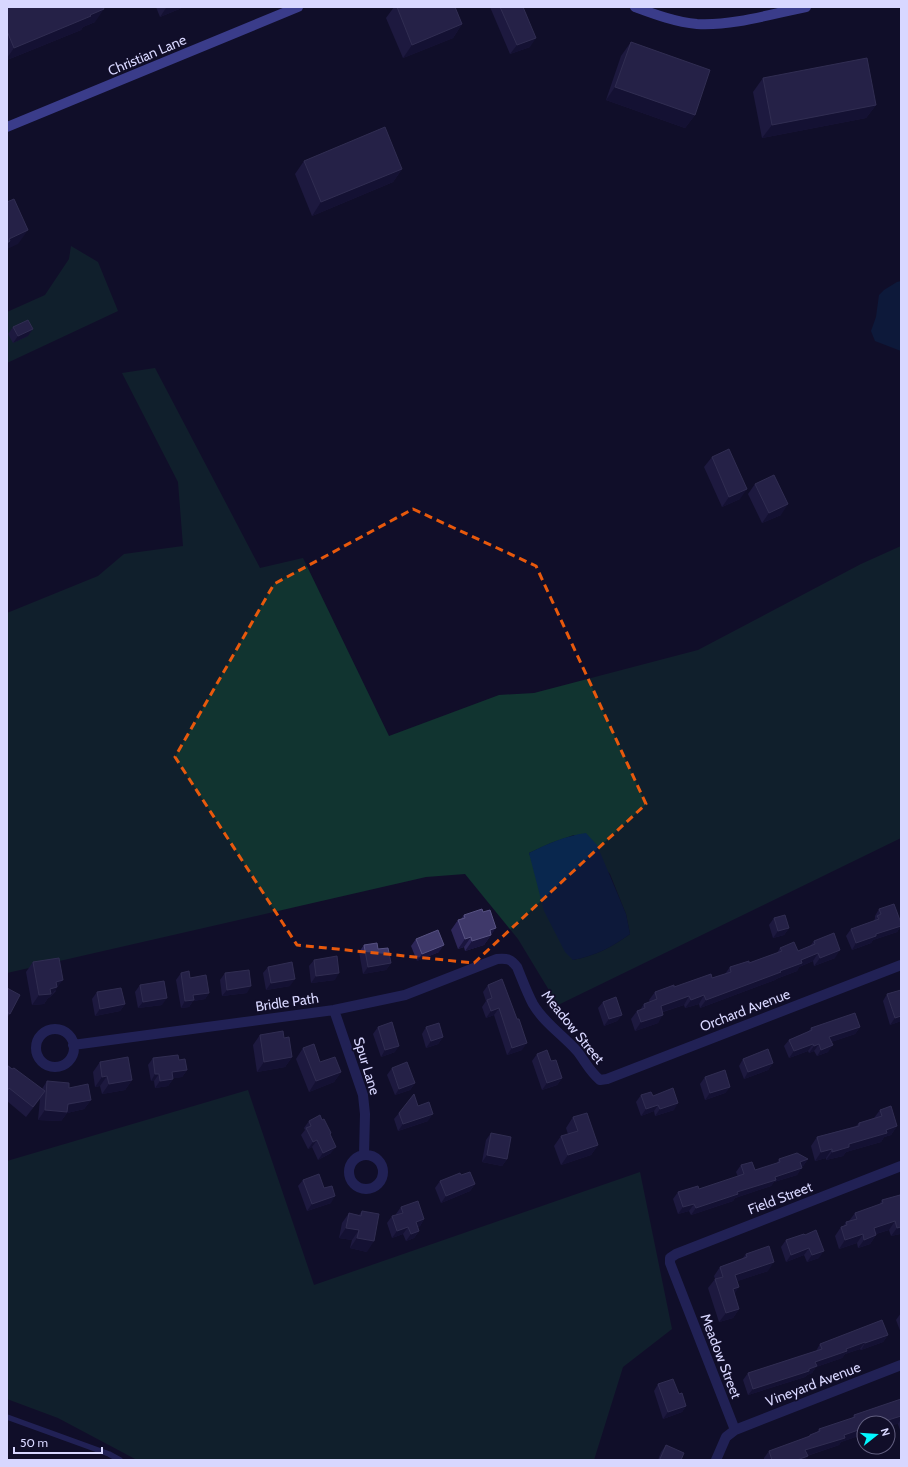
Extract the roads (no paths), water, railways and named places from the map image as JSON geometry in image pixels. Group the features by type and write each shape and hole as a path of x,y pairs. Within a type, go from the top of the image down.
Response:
{"main road":[{"name":"Christian Lane","path":"7,127 298,7"},
{"path":"634,7 674,20 696,24 716,24 739,21 806,7"}],"street":[{"name":"Bridle Path","path":"73,1045 334,1010 405,995 497,959"},
{"name":"Meadow Street","path":"497,959 509,959 514,962 533,1004 550,1025 568,1042 593,1074 600,1080"},
{"name":"Orchard Avenue","path":"600,1080 607,1079 901,965"},
{"name":"Spur Lane","path":"334,1010 363,1095 365,1114 364,1155"},
{"name":"Field Street","path":"670,1258 676,1254 901,1166"},
{"name":"Meadow Street","path":"670,1258 670,1263 735,1430"},
{"name":"Vineyard Avenue","path":"735,1430 901,1365"},
{"path":"716,1460 726,1437 735,1430"}],"lane":[{"path":"7,1417 109,1454 120,1460"}],"water":[{"path":"901,281 901,351 875,341 871,331 876,317 879,295 884,290"},
{"path":"586,833 597,845 626,914 630,934 603,950 589,956 573,960 565,952 544,911 529,853 556,841"}]}
